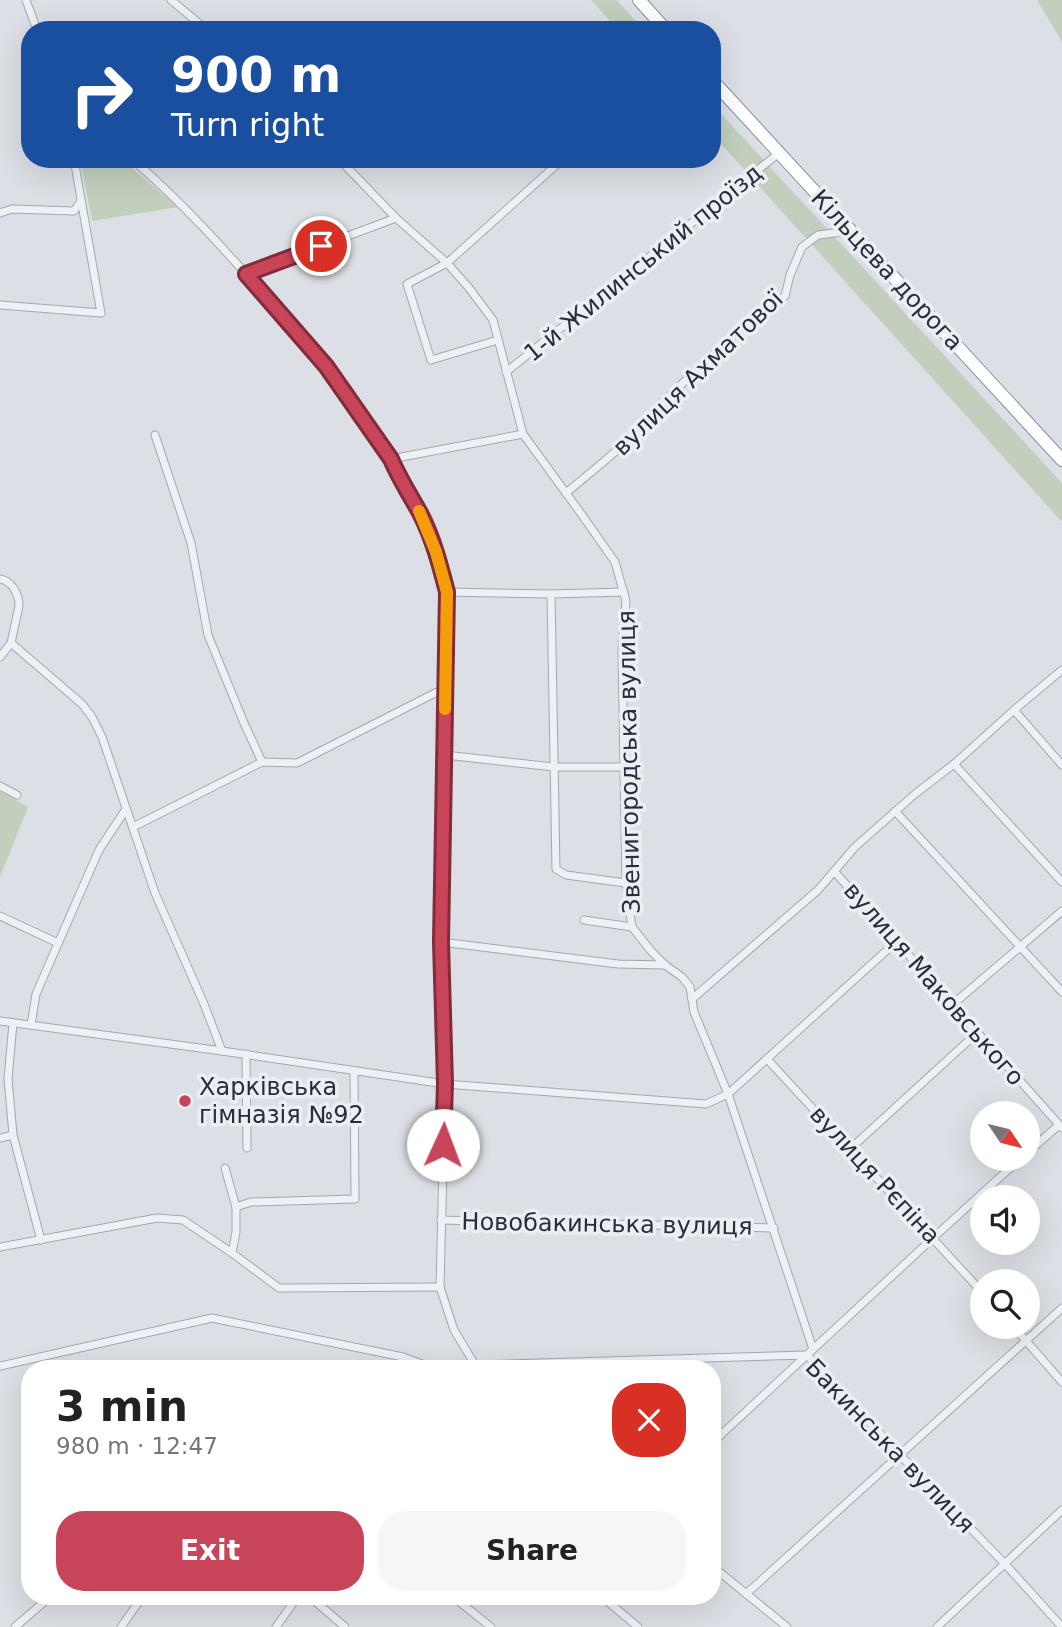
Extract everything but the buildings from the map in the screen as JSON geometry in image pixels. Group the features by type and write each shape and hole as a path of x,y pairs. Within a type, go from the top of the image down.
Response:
{"highway":[{"path":"639,0 658,21"},
{"name":"Кільцева дорога","path":"721,90 1062,460"}],"street":[{"path":"26,0 34,21"},
{"path":"171,0 196,21"},
{"name":"1-й Жилинський проїзд","path":"506,372 779,153"},
{"path":"0,305 101,313 76,168"},
{"path":"142,168 246,274 326,366 391,459 397,475 421,515 436,552 447,592 441,942 445,1084 440,1287 454,1330 470,1360"},
{"name":"Звенигородська вулиця","path":"348,168 396,218 447,263 494,320 523,435 615,562 626,601 622,649 626,883 632,927 651,951 690,987 694,1012 728,1094 774,1228 810,1352"},
{"path":"498,340 431,360 407,284 447,263 552,168"},
{"path":"0,213 12,209 74,211 81,201"},
{"path":"246,274 396,218"},
{"name":"вулиця Ахматової","path":"566,493 615,453 644,425 657,407 756,315 785,296 790,275 802,247 818,235 851,231"},
{"path":"155,435 191,543 208,635 262,762"},
{"path":"391,459 523,435"},
{"path":"0,579 11,583 19,600 11,643 0,656"},
{"path":"447,592 624,592"},
{"path":"551,594 556,869 566,875 626,883"},
{"path":"11,643 82,704 92,717 102,737 155,893 222,1051"},
{"name":"вулиця Маковського","path":"692,999 818,890 855,847 895,811 954,764 1062,670"},
{"path":"133,827 262,762 297,763 445,688"},
{"path":"1014,710 1062,765"},
{"path":"445,755 554,767 624,767"},
{"path":"954,764 1062,882"},
{"path":"0,786 17,795"},
{"path":"31,1025 36,993 99,850 126,809"},
{"path":"895,811 1062,992"},
{"name":"вулиця Маковського","path":"834,871 1060,1126"},
{"path":"952,1005 1062,911"},
{"path":"0,916 58,943"},
{"path":"584,920 632,927"},
{"path":"441,942 618,964 665,965"},
{"path":"0,1021 445,1084 706,1104 728,1094 896,942"},
{"path":"13,1023 8,1079 13,1135 40,1240"},
{"path":"850,1149 977,1033"},
{"path":"246,1054 247,1148"},
{"name":"вулиця Рєпіна","path":"768,1059 970,1279"},
{"path":"236,1207 251,1202 355,1199 354,1071"},
{"path":"1040,1142 1060,1126"},
{"path":"0,1138 13,1135"},
{"path":"225,1168 236,1207 236,1232 232,1253"},
{"path":"721,1435 1007,1171"},
{"path":"0,1247 157,1218 183,1220 279,1288 440,1287"},
{"name":"Новобакинська вулиця","path":"441,1220 774,1228"},
{"path":"746,1594 1062,1308"},
{"path":"26,1360 212,1318 411,1360"},
{"path":"1026,1340 1062,1382"},
{"name":"Бакинська вулиця","path":"631,1360 810,1352 900,1455 1062,1627"},
{"path":"0,1366 21,1361"},
{"path":"937,1627 1062,1510"},
{"path":"721,1573 786,1627"},
{"path":"15,1627 41,1605"},
{"path":"121,1627 137,1605"},
{"path":"276,1627 292,1605"},
{"path":"319,1605 345,1627"},
{"path":"463,1605 491,1627"},
{"path":"612,1605 638,1627"}],"green space":[{"path":"591,0 617,0 636,21 610,21"},
{"path":"1037,0 1062,0 1062,42"},
{"path":"721,114 1062,483 1061,521 721,144"},
{"path":"82,168 132,168 178,207 92,221"},
{"path":"0,791 28,807 0,877"}],"slow traffic":[{"path":"419,511 436,552 447,592 445,709"}],"place":[{"name":"Харківська гімназія №92","path":"185,1101"}],"route":[{"path":"321,246 246,274 326,366 391,459 397,475 421,515 436,552 447,592 441,942 445,1084 443,1145"}]}
